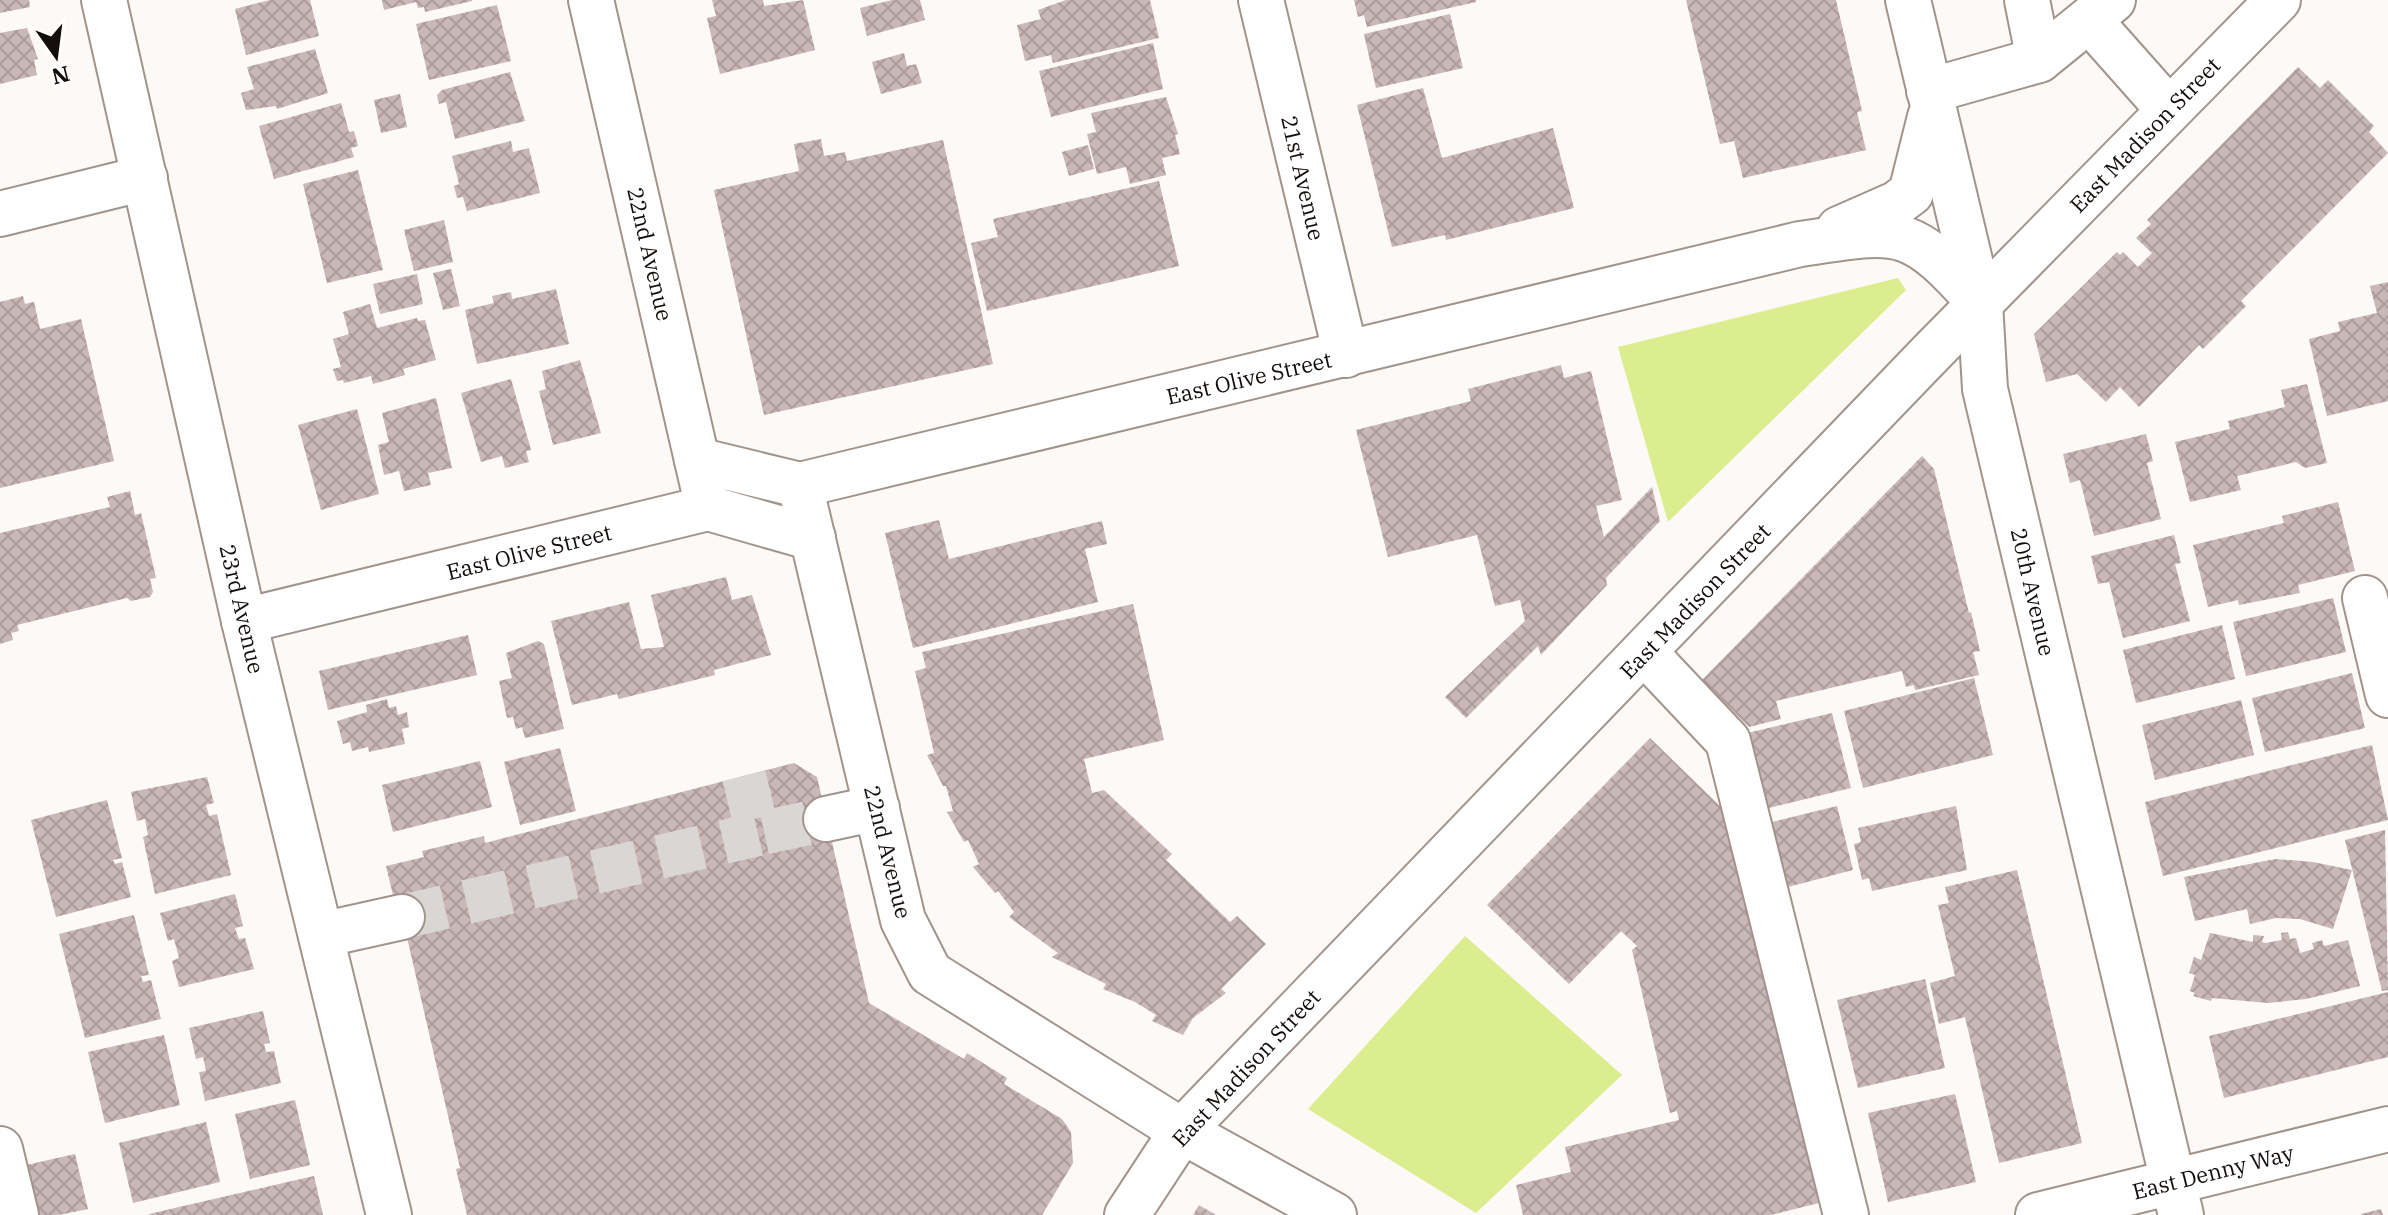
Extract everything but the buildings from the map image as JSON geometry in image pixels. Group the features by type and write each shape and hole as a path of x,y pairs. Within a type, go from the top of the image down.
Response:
{"street":[{"name":"23rd Avenue","path":"104,0 244,621 389,1215"},
{"name":"22nd Avenue","path":"591,0 708,508"},
{"name":"21st Avenue","path":"1261,0 1346,355"},
{"name":"20th Avenue","path":"1908,0 1980,303 1985,389 2177,1198"},
{"path":"2027,0 2039,60"},
{"name":"East Madison Street","path":"1127,1215 1182,1131 2169,110 2266,4"},
{"path":"1896,204 1911,193 1931,98 2039,60 2101,10 2169,110"},
{"path":"0,214 145,178"},
{"name":"East Olive Street","path":"1800,244 1896,204 1942,207 1961,224"},
{"name":"East Olive Street","path":"697,460 800,485 1800,244 1866,235 1901,236 1928,248 1980,303"},
{"name":"22nd Avenue","path":"800,485 903,920 930,973 1182,1131"},
{"name":"East Olive Street","path":"244,621 708,508 813,538"},
{"path":"2365,598 2388,695"},
{"path":"1645,653 1728,741 1846,1215"},
{"path":"826,819 877,808"},
{"path":"321,935 402,917"},
{"name":"East Denny Way","path":"2038,1215 2177,1198 2388,1129"},
{"path":"1182,1131 1334,1215"},
{"path":"0,1149 16,1215"}],"green space":[{"path":"1898,278 1906,290 1668,522 1618,347"},
{"path":"1465,936 1622,1075 1476,1213 1308,1109"}],"tunnel":[{"path":"744,776 758,834 826,819"},
{"path":"402,917 758,834"}]}
